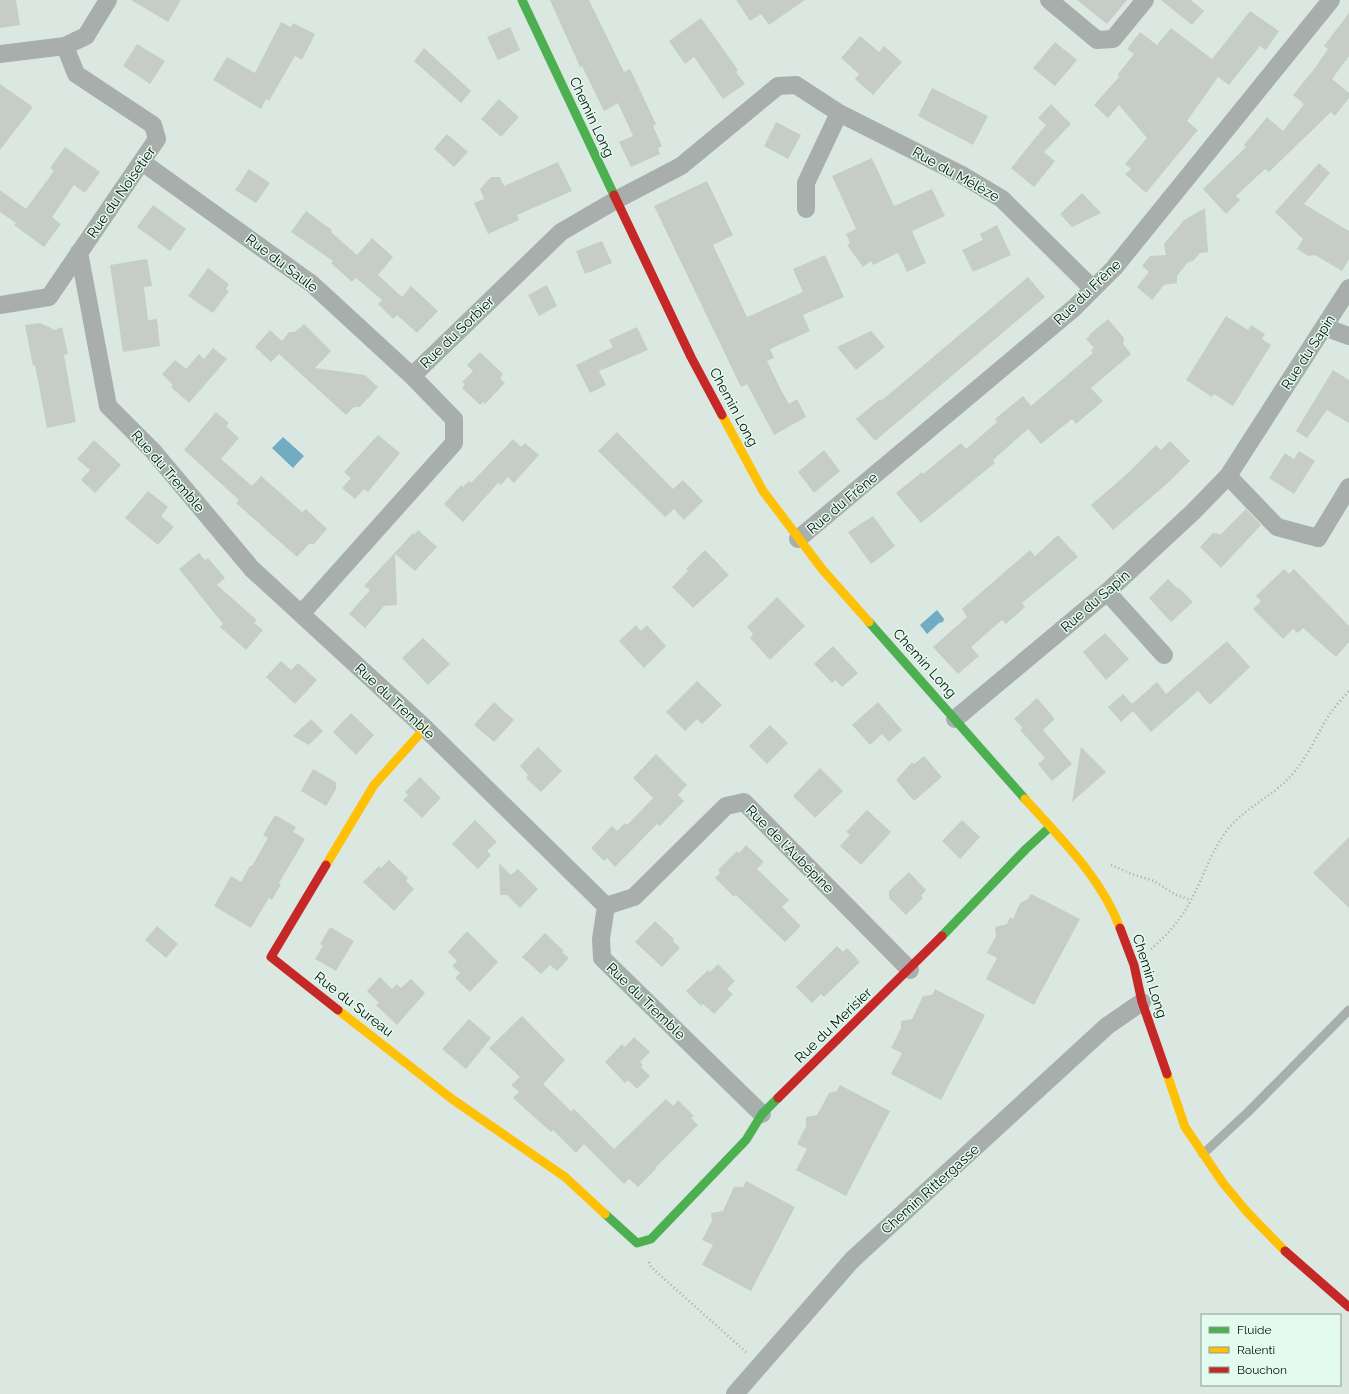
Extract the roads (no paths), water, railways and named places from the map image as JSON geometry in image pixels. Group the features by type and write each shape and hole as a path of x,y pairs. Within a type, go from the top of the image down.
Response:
{"street":[{"path":"0,54 65,46 86,36 108,0"},
{"name":"Chemin Long","path":"522,0 616,200 699,371 763,491 822,569 1084,865 1102,890 1115,914 1134,965 1142,1002 1185,1128 1223,1183 1247,1212 1295,1261 1349,1307"},
{"path":"1049,0 1098,40 1113,39 1145,0"},
{"name":"Rue du Frêne","path":"798,539 1074,308 1114,268 1331,0"},
{"name":"Rue du Noisetier","path":"0,305 49,297 157,139 153,125 76,74 65,46"},
{"name":"Rue du Mélèze","path":"616,200 682,166 778,86 796,85 839,113 962,174 1002,199 1093,289"},
{"path":"806,210 806,183 839,113"},
{"name":"Rue du Saule","path":"142,162 312,284 412,376"},
{"name":"Rue du Sorbier","path":"301,614 454,443 454,419 412,376 561,232 616,200"},
{"name":"Rue du Tremble","path":"79,252 108,406 153,451 252,569 425,728 606,906 601,939 602,958 762,1114"},
{"name":"Rue du Sapin","path":"955,718 1106,592 1193,512 1228,476 1349,288"},
{"path":"1324,327 1349,336"},
{"path":"1228,476 1277,527 1318,538 1349,487"},
{"path":"1106,592 1164,655"},
{"name":"Rue du Sureau","path":"425,728 374,785 271,957 452,1099 566,1177 637,1243"},
{"name":"Rue de l'Aubépine","path":"606,906 634,897 726,806 744,802 910,970"},
{"name":"Rue du Merisier","path":"637,1243 650,1239 746,1140 762,1114 910,970 1026,849 1050,827"},
{"name":"Chemin Rittergasse","path":"735,1394 852,1260 1107,1026 1142,1002"}],"lane":[{"path":"1203,1154 1248,1112 1349,1010"}],"water":[{"path":"283,437 304,456 293,468 272,448"},
{"path":"937,610 944,619 943,622 939,623 927,634 920,625"}]}
